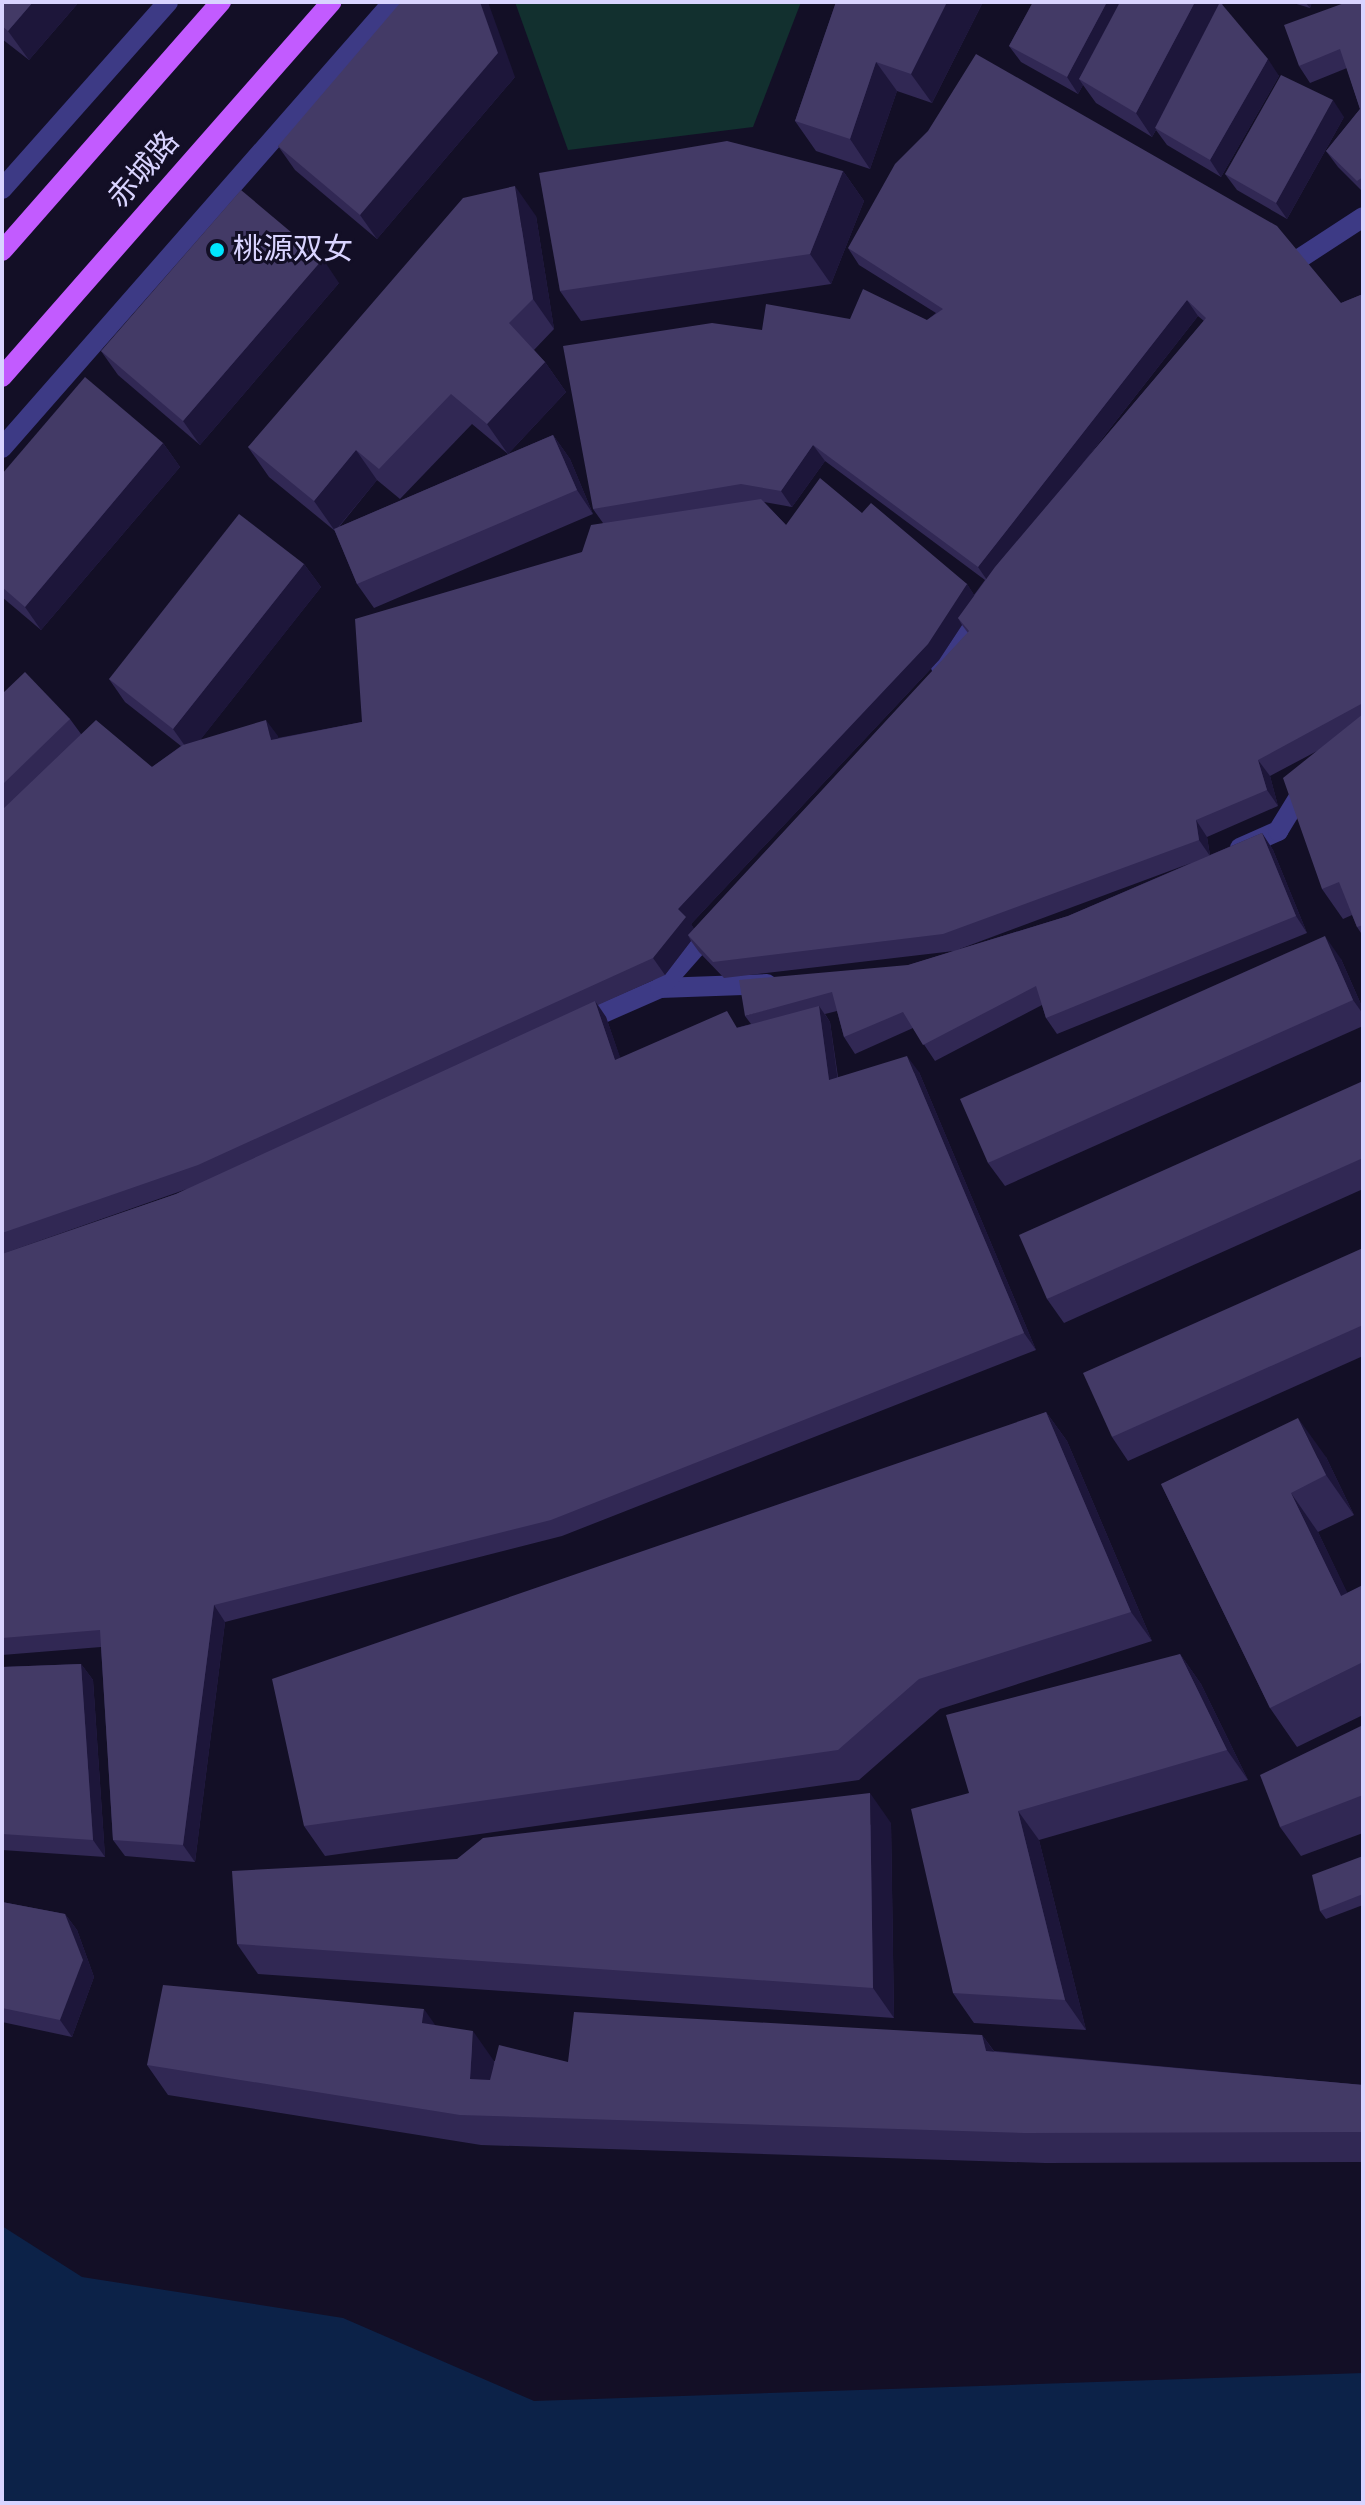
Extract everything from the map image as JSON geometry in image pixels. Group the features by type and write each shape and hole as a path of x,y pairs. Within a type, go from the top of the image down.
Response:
{"main road":[{"name":"赤城路","path":"2,251 221,2"},
{"name":"赤城路","path":"2,377 331,2"}],"street":[{"path":"2,189 168,2"},
{"path":"2,448 393,2"},
{"path":"1257,289 1363,217"},
{"path":"928,687 1000,584"},
{"path":"1224,856 1278,831 1298,790 1331,764"},
{"path":"660,988 732,907"},
{"path":"550,1036 660,988 784,983"}],"green space":[{"path":"515,2 801,2 753,127 568,150"}],"water":[{"path":"2,2226 82,2277 343,2318 534,2401 1363,2373 1363,2503 2,2503"}],"building":[{"path":"2,2 33,2 8,31 2,26"},
{"path":"401,2 480,2 498,53 360,215 278,146"},
{"path":"836,2 947,2 911,74 876,62 850,139 795,121"},
{"path":"1033,2 1107,2 1067,77 1009,46"},
{"path":"1120,2 1195,2 1136,113 1079,79"},
{"path":"1220,2 1268,59 1210,160 1155,128"},
{"path":"1347,2 1363,2 1363,177 1357,181 1326,151 1360,109 1340,49 1299,66 1284,25"},
{"path":"976,54 1277,226 1341,303 1363,294 1363,703 1258,760 1267,790 1196,820 1199,840 943,934 713,962 688,935 969,631 958,618 995,567 1206,318 1187,300 978,567 813,445 781,491 741,484 593,509 563,346 712,323 762,330 766,304 850,319 863,289 927,320 943,309 848,248 895,164 928,131"},
{"path":"1281,75 1333,100 1276,203 1225,174"},
{"path":"727,141 843,171 810,254 560,291 539,173"},
{"path":"515,186 533,299 509,323 545,362 487,424 451,394 379,469 356,450 314,501 248,447 463,198"},
{"path":"241,190 323,259 183,421 101,351"},
{"path":"85,377 163,443 25,607 2,587 2,474"},
{"path":"553,435 577,490 357,584 334,529"},
{"path":"820,478 862,513 871,503 967,584 928,644 678,909 686,917 653,958 198,1165 2,1233 2,810 96,720 152,767 183,745 266,720 271,740 362,722 355,619 582,552 591,525 761,499 786,525"},
{"path":"239,514 304,564 173,729 109,679"},
{"path":"25,672 70,719 2,785 2,694"},
{"path":"1363,714 1363,925 1357,927 1339,882 1322,889 1283,778"},
{"path":"1262,833 1296,916 1046,1018 1036,986 923,1045 903,1012 844,1037 832,992 745,1016 739,980 908,965 1068,916"},
{"path":"1325,936 1353,1000 988,1163 960,1099"},
{"path":"595,1001 615,1060 727,1011 737,1028 819,1006 829,1080 907,1056 1024,1333 551,1520 214,1605 183,1845 113,1840 100,1630 2,1638 2,1254 176,1194"},
{"path":"1363,1081 1363,1158 1047,1299 1019,1235"},
{"path":"1363,1248 1363,1325 1112,1437 1083,1373"},
{"path":"1046,1412 1131,1612 919,1679 838,1750 304,1826 272,1679"},
{"path":"1298,1418 1326,1475 1291,1493 1341,1596 1363,1585 1363,1662 1270,1708 1161,1484"},
{"path":"1180,1654 1227,1750 1018,1811 1065,2000 953,1993 911,1809 969,1793 946,1715"},
{"path":"81,1664 93,1840 2,1834 2,1667"},
{"path":"1363,1725 1363,1795 1280,1827 1260,1775"},
{"path":"870,1793 873,1988 237,1944 232,1871 457,1859 483,1838"},
{"path":"1363,1856 1363,1894 1320,1911 1312,1875"},
{"path":"2,1902 65,1914 83,1960 60,2020 2,2008"},
{"path":"163,1985 424,2009 422,2023 473,2031 470,2079 490,2080 499,2045 568,2062 574,2012 982,2035 986,2051 1363,2085 1363,2132 1024,2133 460,2115 147,2065"}],"place":[{"name":"桃源双女","path":"217,250"}]}
